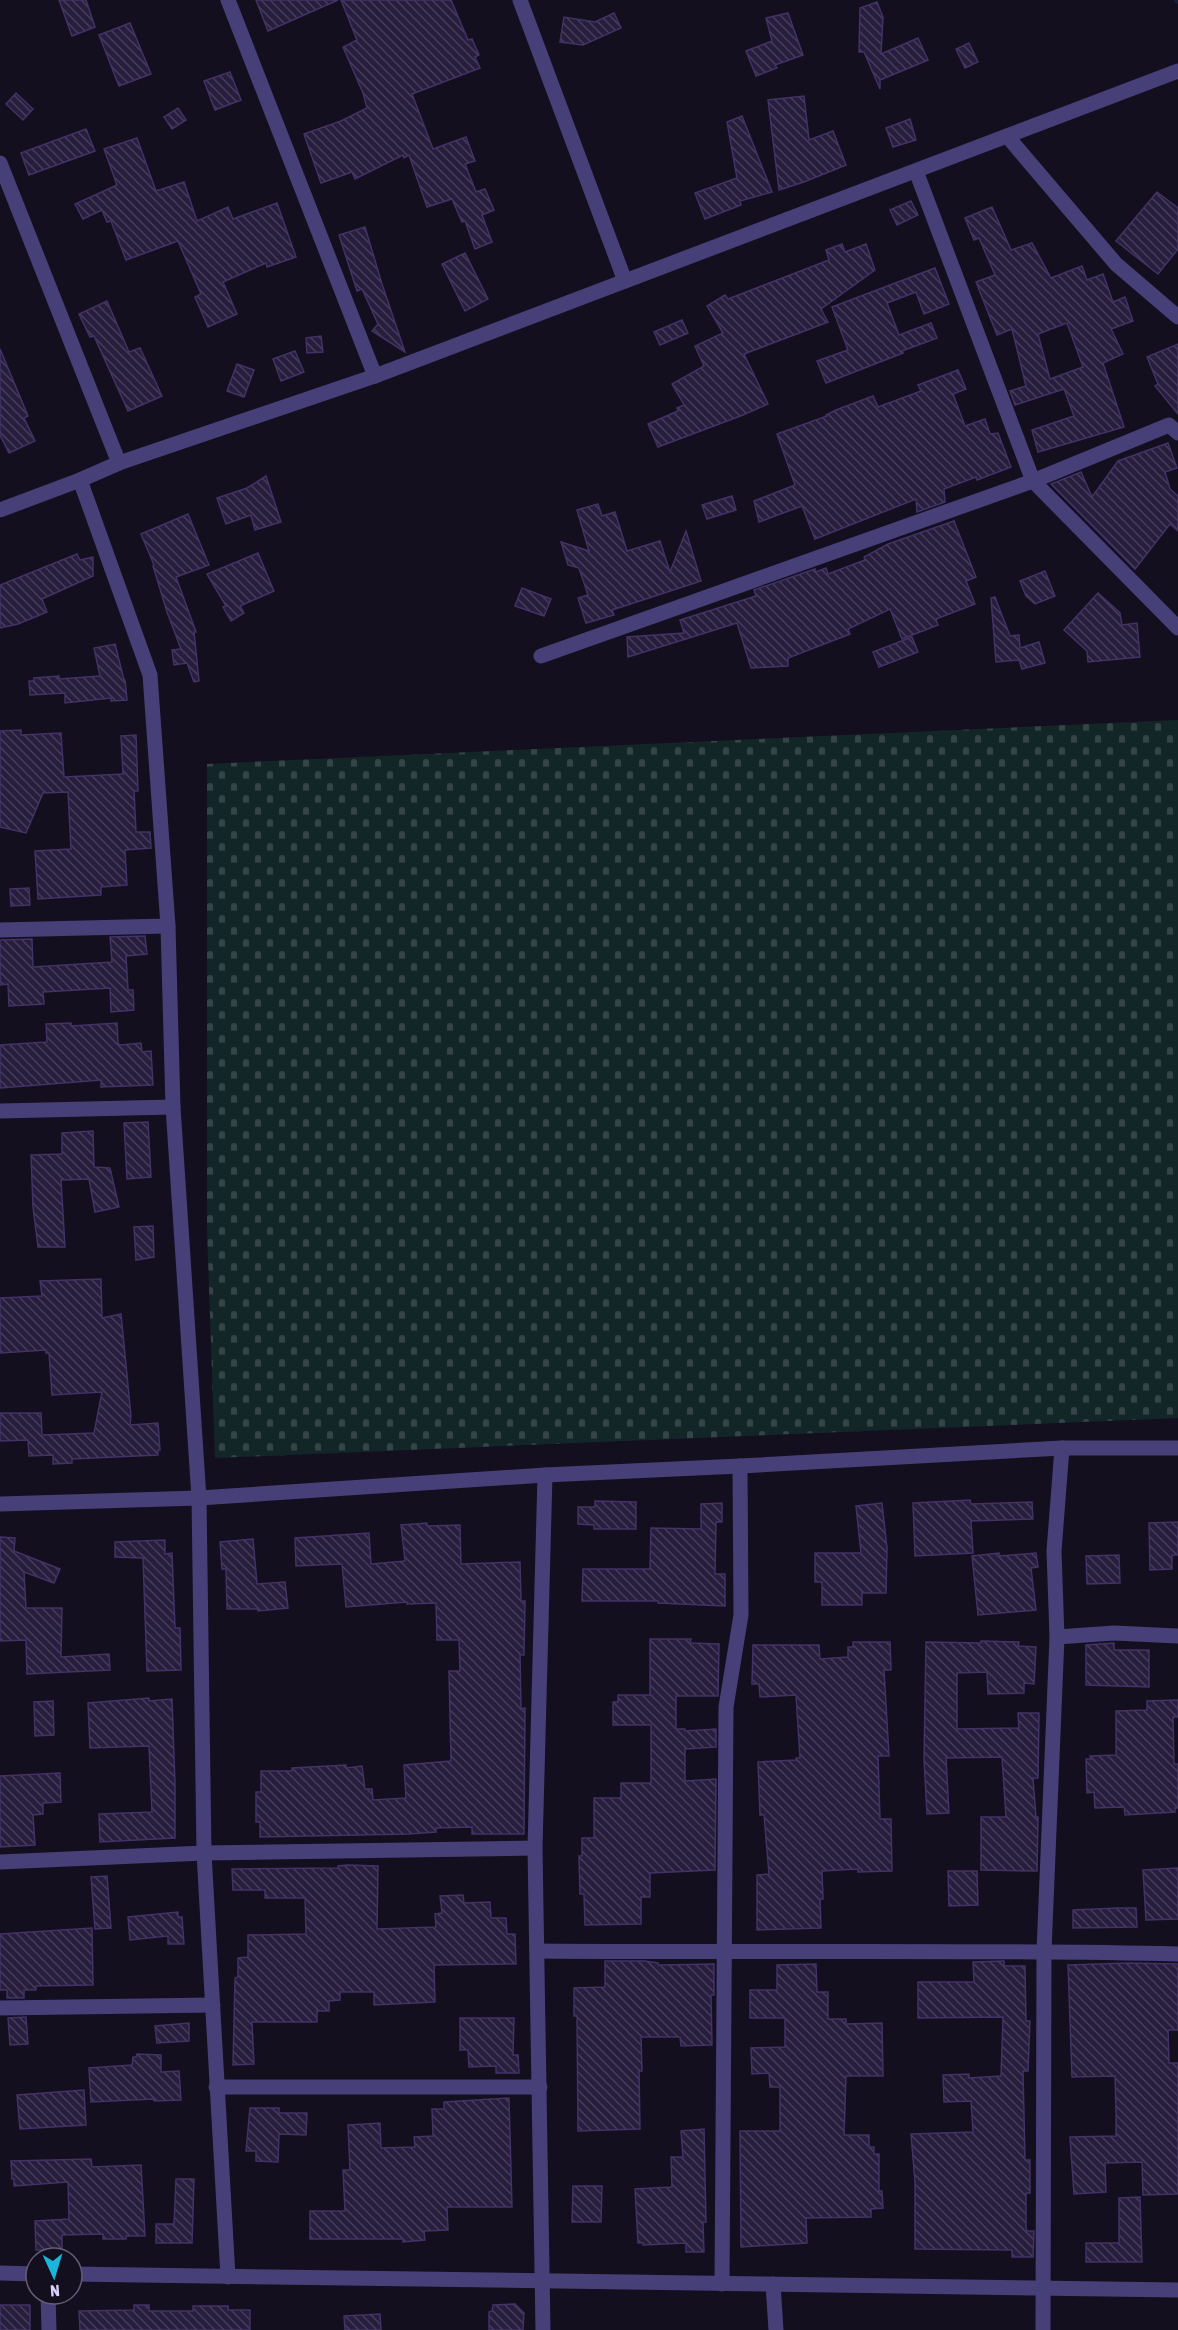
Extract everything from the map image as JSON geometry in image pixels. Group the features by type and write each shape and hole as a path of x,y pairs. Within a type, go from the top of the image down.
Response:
{"street":[{"path":"228,0 375,376"},
{"path":"520,0 625,281"},
{"path":"0,510 119,463 375,376 1178,71"},
{"path":"1007,136 1116,264 1178,317"},
{"path":"0,163 119,463"},
{"path":"916,171 1033,481 1178,628"},
{"path":"541,656 1033,481 1169,425 1178,433"},
{"path":"80,480 150,675 168,926 173,1107 199,1498 204,1853 228,2277"},
{"path":"0,930 168,926"},
{"path":"0,1111 173,1107"},
{"path":"0,1504 199,1498 545,1474 740,1466 1062,1448 1178,1448"},
{"path":"1043,2330 1044,1951 1057,1637 1054,1551 1062,1448"},
{"path":"722,2284 726,1707 741,1615 740,1466"},
{"path":"543,2330 536,1848 545,1474"},
{"path":"1057,1637 1114,1633 1178,1636"},
{"path":"0,1862 204,1853 536,1848"},
{"path":"538,1951 724,1953 1044,1951 1178,1954"},
{"path":"0,2008 213,2006"},
{"path":"216,2087 540,2087"},
{"path":"0,2273 24,2274"},
{"path":"84,2274 1178,2290"},
{"path":"773,2284 776,2330"},
{"path":"48,2306 49,2330"}],"green space":[{"path":"1178,720 1178,1418 215,1458 207,1229 207,764"}],"building":[{"path":"59,0 86,0 95,27 72,36"},
{"path":"256,0 338,0 268,31"},
{"path":"341,0 451,0 468,40 472,39 479,55 475,57 480,68 412,94 433,149 466,137 475,161 465,164 476,192 485,189 494,210 482,215 492,242 475,249 465,221 462,222 452,199 427,207 409,155 404,158 403,155 355,179 352,172 321,183 304,134 341,121 367,108 343,47 357,40"},
{"path":"877,2 883,17 881,54 918,38 928,60 880,80 880,89 864,52 859,52 860,8"},
{"path":"614,13 621,28 583,45 560,42 564,17 595,22"},
{"path":"788,13 803,55 775,65 777,68 756,76 746,51 772,41 766,18"},
{"path":"130,23 151,74 119,86 99,35"},
{"path":"969,43 978,62 965,68 956,49"},
{"path":"230,72 241,100 215,110 204,81"},
{"path":"16,93 33,109 23,120 6,104"},
{"path":"804,96 809,140 833,131 846,165 779,190 768,100"},
{"path":"178,108 186,120 172,129 164,117"},
{"path":"742,116 772,192 740,201 741,205 705,219 695,193 737,178 727,122"},
{"path":"910,119 916,140 893,147 886,128"},
{"path":"86,129 95,151 29,175 21,153"},
{"path":"137,138 156,191 184,182 197,221 228,207 233,219 277,203 296,257 267,267 266,263 223,282 237,314 208,327 195,297 201,294 178,241 126,260 111,221 107,222 102,210 83,219 75,204 117,185 104,149"},
{"path":"1157,192 1178,208 1178,249 1158,274 1116,241"},
{"path":"911,201 918,215 897,225 890,210"},
{"path":"992,207 1011,250 1032,243 1051,278 1082,266 1087,280 1103,274 1113,302 1125,297 1133,321 1111,329 1123,354 1103,363 1124,427 1038,452 1032,430 1074,416 1064,389 1015,405 1010,391 1026,386 1012,329 997,335 976,282 995,275 979,238 974,240 965,218","holes":["1067,323 1083,367 1050,379 1038,334"]},
{"path":"365,227 405,352 372,331 378,324 362,289 357,291 339,235"},
{"path":"842,244 845,252 866,244 875,270 821,309 828,322 744,354 768,404 658,447 648,424 678,411 677,408 684,405 672,384 704,366 695,346 723,333 707,306 725,295 728,299 829,260 826,250"},
{"path":"465,253 488,299 465,311 442,264"},
{"path":"935,268 949,304 924,314 916,292 887,303 899,335 931,323 937,338 826,383 817,361 848,350 832,307"},
{"path":"107,301 129,352 140,348 162,396 128,411 94,336 90,337 79,314"},
{"path":"682,320 688,333 660,345 654,332"},
{"path":"321,336 323,352 307,353 306,338"},
{"path":"1178,344 1178,414 1155,386 1158,384 1147,357"},
{"path":"0,349 28,416 24,418 35,441 9,453 0,435"},
{"path":"295,351 304,372 281,381 273,359"},
{"path":"237,364 254,370 244,397 227,391"},
{"path":"958,370 966,389 953,394 965,426 985,419 990,434 998,433 1011,467 944,489 945,502 917,512 916,499 815,539 802,506 759,522 754,501 795,485 777,434 873,396 878,407 921,391 918,385"},
{"path":"1168,443 1177,468 1165,472 1170,489 1178,496 1178,531 1170,524 1135,569 1051,484 1081,472 1092,497 1118,461"},
{"path":"266,476 281,522 255,530 251,515 226,524 217,498 247,488"},
{"path":"732,496 736,510 707,519 702,505"},
{"path":"598,504 602,516 615,512 627,551 660,541 670,572 686,531 701,581 612,610 614,615 586,623 578,598 588,595 579,568 568,565 561,542 589,551 577,510"},
{"path":"188,514 209,565 176,577 196,632 194,632 199,681 194,682 187,663 174,665 172,650 181,649 167,612 154,565 141,534"},
{"path":"954,521 976,577 966,581 975,604 936,619 938,625 902,639 890,609 848,629 850,634 788,658 788,666 751,668 737,623 628,657 627,637 684,633 680,620 756,596 754,590 815,569 816,572 826,568 828,574 865,560 864,557 888,544"},
{"path":"258,553 274,591 240,606 244,613 231,621 223,607 226,606 207,574"},
{"path":"77,554 80,560 93,557 93,576 42,599 47,612 18,624 0,628 0,585"},
{"path":"1045,571 1055,596 1035,604 1026,596 1020,581"},
{"path":"522,588 551,599 544,616 515,606"},
{"path":"1098,593 1120,613 1122,625 1137,623 1140,657 1088,662 1087,651 1064,630"},
{"path":"995,597 1010,636 1019,635 1020,648 1039,642 1045,663 1022,669 1019,660 996,662 991,598"},
{"path":"912,637 918,652 879,667 873,652"},
{"path":"115,644 125,680 127,700 111,701 111,698 65,703 65,693 30,695 29,681 34,681 34,678 100,676 94,648"},
{"path":"21,730 21,735 61,733 64,777 123,774 121,736 136,735 138,791 134,791 136,832 150,832 151,848 125,850 127,885 101,887 101,895 38,899 35,851 71,849 68,792 43,793 26,833 0,827 0,731"},
{"path":"29,888 30,905 11,906 10,889"},
{"path":"145,936 147,954 126,956 128,990 133,990 134,1010 111,1012 110,988 43,992 44,1004 9,1006 8,984 0,985 0,940 32,939 33,967 112,962 110,937"},
{"path":"71,1023 71,1026 117,1023 120,1045 141,1043 142,1052 151,1051 153,1085 101,1087 101,1080 0,1088 0,1045 47,1042 46,1024"},
{"path":"148,1122 151,1177 127,1179 124,1123"},
{"path":"93,1131 94,1167 110,1168 119,1207 95,1212 89,1179 61,1180 65,1247 38,1247 33,1207 31,1155 62,1154 62,1133"},
{"path":"153,1226 154,1257 136,1260 134,1227"},
{"path":"101,1279 102,1318 121,1314 130,1425 158,1423 160,1450 158,1450 158,1455 72,1459 72,1463 53,1464 53,1455 29,1456 28,1440 0,1441 0,1413 41,1413 42,1435 94,1433 102,1392 52,1395 49,1353 46,1353 46,1350 0,1353 0,1298 42,1296 40,1281"},
{"path":"970,1500 971,1504 1032,1502 1033,1519 971,1521 973,1553 915,1556 913,1503"},
{"path":"595,1501 636,1502 636,1529 594,1529 594,1525 578,1524 578,1507 595,1507"},
{"path":"722,1503 722,1522 716,1522 715,1574 725,1574 725,1606 658,1603 658,1601 582,1601 583,1569 650,1569 651,1528 701,1529 701,1504"},
{"path":"882,1503 887,1548 886,1593 862,1593 862,1605 822,1605 822,1582 815,1582 815,1553 861,1553 856,1506"},
{"path":"1178,1522 1178,1555 1172,1555 1172,1569 1150,1570 1149,1523"},
{"path":"427,1523 427,1526 460,1525 461,1564 520,1562 521,1601 525,1601 524,1655 520,1655 521,1709 525,1708 524,1834 472,1834 472,1827 436,1828 436,1832 409,1834 260,1837 260,1822 256,1822 256,1792 261,1792 261,1771 362,1766 365,1789 372,1789 373,1800 406,1798 404,1765 451,1761 449,1671 460,1671 459,1640 437,1640 436,1603 407,1604 407,1602 346,1607 342,1564 296,1566 295,1538 369,1533 371,1564 405,1561 401,1525"},
{"path":"0,1537 15,1538 14,1551 60,1569 54,1583 24,1572 26,1608 62,1608 61,1657 109,1654 110,1670 27,1674 26,1640 0,1641"},
{"path":"253,1539 257,1584 285,1582 288,1608 258,1611 258,1609 227,1609 226,1569 222,1569 220,1542"},
{"path":"165,1540 165,1554 172,1553 175,1628 180,1628 181,1670 147,1671 143,1558 115,1557 115,1542"},
{"path":"999,1553 1000,1556 1036,1553 1038,1567 1031,1568 1036,1610 978,1615 972,1556"},
{"path":"1119,1555 1120,1583 1087,1584 1086,1556"},
{"path":"650,1639 691,1639 690,1643 719,1644 718,1696 676,1696 676,1729 685,1729 685,1731 716,1729 716,1747 685,1749 685,1781 716,1779 715,1870 650,1873 650,1897 641,1897 641,1924 585,1925 584,1894 580,1894 579,1856 582,1856 582,1838 594,1838 594,1798 621,1798 621,1783 651,1783 651,1725 613,1725 613,1702 618,1702 618,1695 650,1695"},
{"path":"981,1641 1019,1642 1018,1646 1036,1647 1034,1684 1024,1683 1024,1693 988,1694 987,1672 957,1673 957,1729 1019,1728 1018,1713 1039,1713 1038,1778 1033,1778 1036,1817 1038,1817 1037,1871 981,1870 981,1817 1006,1817 1002,1757 946,1758 949,1813 927,1814 924,1759 926,1642 981,1643"},
{"path":"853,1642 890,1642 891,1670 884,1670 889,1756 878,1756 880,1819 891,1819 892,1871 858,1872 858,1869 822,1871 821,1928 757,1930 757,1875 769,1874 764,1815 760,1815 758,1762 800,1758 796,1695 760,1697 759,1684 752,1684 753,1645 819,1645 820,1659 848,1657 848,1647 853,1647"},
{"path":"1114,1643 1114,1650 1149,1650 1149,1687 1086,1685 1086,1645"},
{"path":"149,1698 149,1701 172,1699 175,1838 100,1842 99,1814 152,1812 149,1746 90,1748 88,1703"},
{"path":"1178,1700 1178,1717 1173,1717 1174,1764 1178,1764 1178,1808 1175,1808 1175,1812 1125,1815 1124,1807 1095,1808 1094,1792 1087,1793 1086,1759 1091,1759 1090,1756 1116,1755 1116,1711 1147,1710 1147,1701"},
{"path":"53,1701 54,1735 35,1736 34,1702"},
{"path":"60,1773 61,1802 43,1803 43,1814 33,1815 35,1845 0,1847 0,1776"},
{"path":"338,1866 378,1866 377,1929 436,1927 435,1914 442,1913 440,1896 463,1895 464,1903 490,1902 491,1918 506,1918 507,1934 515,1934 516,1964 434,1965 435,2002 374,2005 374,1992 340,1992 340,2000 329,2001 329,2011 317,2011 317,2022 252,2022 254,2064 233,2065 235,1978 238,1977 238,1958 248,1957 248,1935 306,1934 305,1898 265,1898 265,1890 233,1890 232,1869 338,1868"},
{"path":"1178,1868 1178,1919 1146,1920 1143,1870"},
{"path":"948,1871 977,1871 978,1905 949,1906"},
{"path":"107,1876 111,1928 95,1929 91,1877"},
{"path":"1136,1908 1137,1927 1073,1928 1073,1910"},
{"path":"178,1912 178,1917 182,1917 184,1944 168,1944 168,1936 130,1940 128,1917"},
{"path":"92,1928 93,1985 36,1986 36,1990 24,1990 24,1998 7,1998 7,1990 0,1990 0,1934"},
{"path":"605,1961 645,1961 658,1963 658,1965 714,1964 714,1995 711,1995 712,2045 681,2046 680,2037 641,2037 640,2129 578,2131 577,2016 574,2016 574,1988 605,1987"},
{"path":"1004,1961 1004,1966 1025,1966 1026,2021 1030,2021 1028,2071 1023,2071 1025,2160 1030,2160 1030,2193 1026,2193 1026,2228 1027,2231 1034,2231 1033,2257 1012,2257 1012,2250 915,2249 915,2182 911,2134 973,2132 971,2101 944,2102 943,2075 969,2074 969,2078 1001,2076 1003,2017 918,2018 918,1982 974,1982 973,1962"},
{"path":"816,1964 817,1992 828,1992 828,2019 846,2019 846,2024 882,2023 883,2076 846,2076 844,2135 869,2135 869,2147 874,2147 874,2154 879,2154 879,2191 882,2191 883,2208 871,2209 871,2217 806,2218 807,2243 741,2247 740,2131 780,2131 780,2087 770,2087 769,2073 752,2074 751,2048 785,2047 785,2018 750,2018 750,1990 777,1990 777,1965"},
{"path":"1178,1964 1178,2030 1168,2030 1169,2063 1178,2063 1178,2194 1143,2195 1142,2162 1105,2163 1106,2192 1074,2194 1070,2137 1116,2136 1116,2111 1115,2076 1072,2077 1068,1965"},
{"path":"26,2017 28,2044 10,2045 8,2018"},
{"path":"460,2018 514,2018 513,2055 518,2055 519,2073 496,2073 496,2066 469,2067 468,2050 460,2050"},
{"path":"189,2023 189,2041 157,2043 155,2026"},
{"path":"137,2054 161,2055 161,2072 179,2071 181,2100 91,2102 89,2068 132,2065 133,2057"},
{"path":"84,2090 86,2125 20,2129 17,2095"},
{"path":"509,2098 512,2207 447,2207 448,2230 424,2231 425,2240 403,2242 403,2239 310,2239 310,2211 345,2211 343,2170 350,2170 348,2125 380,2123 381,2148 415,2147 414,2137 433,2136 432,2109 444,2109 444,2102"},
{"path":"250,2108 279,2108 279,2113 307,2113 306,2135 279,2134 278,2162 256,2161 256,2151 246,2151"},
{"path":"704,2129 706,2222 703,2222 704,2252 686,2252 686,2243 643,2245 643,2243 638,2243 635,2189 672,2187 671,2157 683,2157 681,2131"},
{"path":"91,2159 92,2167 141,2165 145,2236 103,2239 103,2234 62,2235 62,2246 36,2246 35,2221 69,2219 68,2182 14,2186 11,2161"},
{"path":"176,2179 194,2179 192,2243 156,2243 156,2224 174,2224"},
{"path":"573,2186 602,2186 601,2222 572,2222"},
{"path":"1140,2197 1142,2262 1086,2262 1086,2243 1119,2243 1119,2198"},
{"path":"515,2304 524,2313 523,2330 489,2330 489,2312 492,2311 493,2305"},
{"path":"0,2305 30,2306 30,2330 0,2330"},
{"path":"134,2305 149,2305 149,2311 193,2311 193,2306 228,2306 228,2310 250,2310 250,2330 80,2330 79,2311 134,2310"},
{"path":"380,2314 381,2330 345,2330 344,2316"}]}
